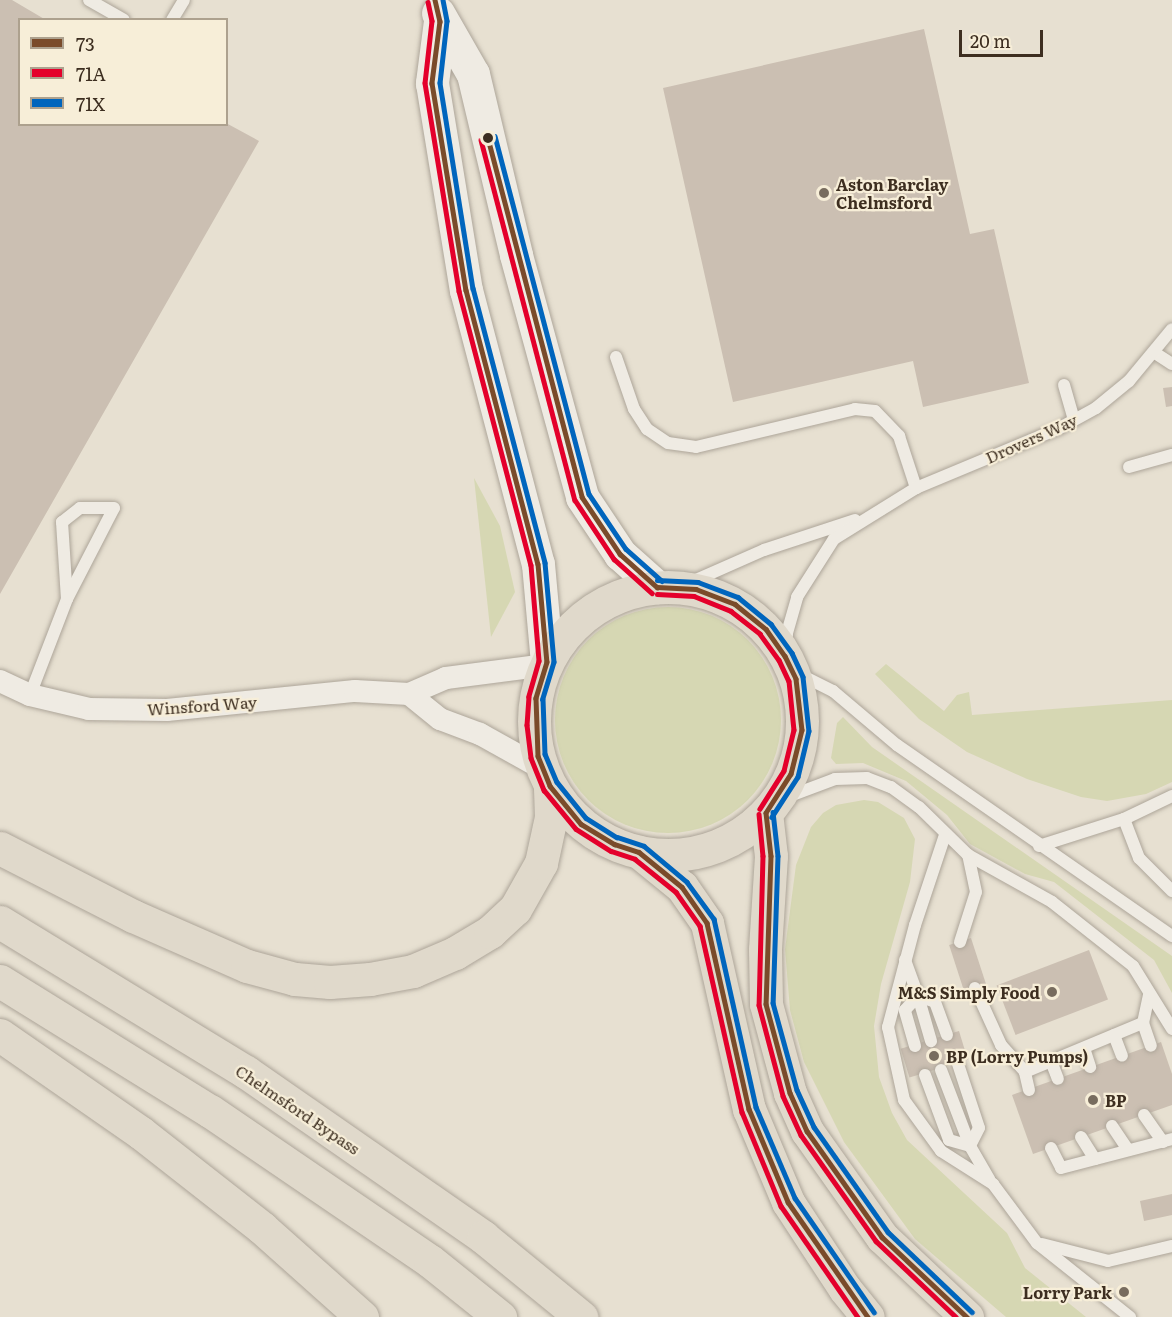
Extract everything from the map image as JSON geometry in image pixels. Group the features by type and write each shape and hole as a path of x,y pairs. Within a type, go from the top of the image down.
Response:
{"highway":[{"path":"0,848 133,916 247,966 295,979 330,982 370,979 413,970 454,953 490,932 515,909 532,884 541,863 551,817 547,777 534,725 536,698 547,664 569,630 590,611 615,597 668,587 735,604 766,629 788,663 802,709 802,730 791,774 770,808 741,833 694,853 639,852 614,844 581,824 547,777"},
{"path":"770,808 771,856 765,950 766,1004 789,1093 807,1131 882,1237 967,1317"},
{"path":"639,852 682,887 707,923 749,1109 788,1202 845,1289 868,1317"},
{"name":"Chelmsford Bypass","path":"0,922 246,1072 483,1237 581,1317"},
{"path":"0,981 210,1111 430,1261 500,1317"},
{"path":"0,1035 141,1133 262,1228 362,1317"}],"main road":[{"path":"437,10 473,74 516,255 582,497 620,554 668,587"},
{"path":"437,10 432,83 466,290 538,564 547,664"}],"street":[{"name":"Winsford Way","path":"0,681 30,695 89,709 167,710 355,691 409,694 446,678 547,664"},
{"path":"409,694 440,719 480,734 547,777"}],"lane":[{"path":"89,0 120,18"},
{"path":"173,18 184,0"},
{"name":"Drovers Way","path":"788,663 792,614 805,579 834,539 866,516 916,488 1074,420 1129,381 1155,353 1172,328"},
{"path":"1155,353 1172,364"},
{"path":"616,357 634,409 647,429 668,443 696,447 855,410 875,411 899,436 916,488"},
{"path":"1064,384 1074,420"},
{"path":"1129,467 1172,455"},
{"path":"30,695 67,599 114,508 80,508 62,522 67,599"},
{"name":"Drovers Way","path":"668,587 764,550 866,516"},
{"path":"788,663 833,691 897,745 1039,846 1172,936"},
{"path":"770,808 835,779 867,778 900,793 968,855 1060,909 1133,966 1172,1029"},
{"path":"1039,846 1124,819 1172,796"},
{"path":"1124,819 1139,858 1172,891"},
{"path":"945,835 906,960 888,1027 904,1100 941,1151 993,1184"},
{"path":"960,942 976,892 968,855"},
{"path":"906,960 931,1041"},
{"path":"975,988 1001,1045 1025,1072 1029,1090"},
{"path":"1149,995 1143,1023 1152,1046"},
{"path":"918,996 935,1002 947,1035"},
{"path":"915,1046 905,1010 918,996"},
{"path":"1025,1072 1143,1023"},
{"path":"1114,1035 1122,1056"},
{"path":"1084,1048 1090,1068"},
{"path":"1051,1061 1058,1079"},
{"path":"958,1064 979,1128 970,1146"},
{"path":"941,1070 970,1146 993,1184 1037,1243 1130,1317"},
{"path":"925,1075 949,1140 970,1146"},
{"path":"1051,1148 1061,1168 1167,1140 1144,1115"},
{"path":"1112,1126 1128,1150"},
{"path":"1082,1137 1095,1159"},
{"path":"1037,1243 1108,1261 1172,1246"}],"green space":[{"path":"474,478 500,526 515,592 491,637"},
{"path":"668,607 690,609 711,616 731,626 748,640 762,657 772,677 779,698 781,720 779,742 772,763 762,783 748,800 731,814 711,824 690,831 668,833 646,831 625,824 605,814 588,800 574,783 564,763 557,742 555,720 557,698 564,677 574,657 588,640 605,626 625,616 646,609"},
{"path":"886,664 944,711 957,695 969,692 972,715 1172,700 1172,782 1146,794 1107,801 1081,797 1027,779 967,752 919,719 875,674"},
{"path":"843,717 872,747 1172,956 1172,993 1154,960 1054,882 1025,874 970,844 947,815 906,781 863,763 836,764 831,758 837,723"},
{"path":"864,800 878,802 904,818 915,839 910,882 881,984 874,1026 879,1077 892,1113 907,1140 1007,1233 1025,1268 1086,1317 1006,1317 915,1239 844,1142 804,1062 790,1010 785,949 796,865 811,827 823,813 836,805"}],"building":[{"path":"0,0 12,0 43,18 18,18 18,126 228,126 228,124 259,141 0,594"},
{"name":"Aston Barclay Chelmsford","path":"924,29 970,234 994,229 1029,383 923,407 913,361 733,402 663,88"},
{"path":"1172,387 1172,406 1166,407 1163,388"},
{"path":"971,938 986,985 964,992 949,945"},
{"name":"M&S Simply Food","path":"1089,950 1108,999 1016,1035 997,985"},
{"name":"BP (Lorry Pumps)","path":"959,1031 968,1060 909,1078 901,1049"},
{"name":"BP","path":"1161,1042 1172,1074 1172,1105 1033,1154 1012,1095"},
{"path":"1172,1194 1172,1215 1144,1221 1140,1201"}],"transit line":[{"name":"73","path":"435,0 440,21 432,83 466,290 538,564 547,662 536,698 538,756 550,786 581,824 614,844 639,852 682,887 707,923 749,1109 788,1202 868,1317"},
{"name":"71X","path":"443,0 447,21 440,83 473,288 545,563 554,662 543,699 545,754 557,782 586,818 617,837 644,846 687,882 714,919 756,1107 795,1198 874,1312"},
{"name":"71A","path":"428,2 432,21 425,83 459,291 531,565 539,661 529,697 527,725 531,758 544,790 576,829 611,851 635,859 676,892 700,926 742,1112 781,1206 858,1317"},
{"name":"71X","path":"495,136 589,494 626,549 662,581"},
{"name":"73","path":"488,138 582,497 620,554 657,587"},
{"name":"71A","path":"481,140 575,500 614,559 652,593"},
{"name":"71X","path":"657,580 698,582 738,597 771,624 792,653 803,677 809,731 798,777 772,817"},
{"name":"73","path":"657,587 696,589 735,604 766,629 785,656 796,679 802,730 791,774 766,813"},
{"name":"71A","path":"657,594 694,596 731,611 760,634 779,660 789,681 794,730 784,771 760,809"},
{"name":"71X","path":"773,812 778,856 773,1003 797,1090 814,1127 888,1232 972,1312"},
{"name":"73","path":"766,813 771,856 766,1004 790,1093 807,1131 882,1237 967,1317"},
{"name":"71A","path":"759,814 763,856 759,1005 783,1096 801,1135 876,1241 956,1317"}],"place":[{"name":"Aston Barclay Chelmsford","path":"824,193"},
{"name":"M&S Simply Food","path":"1052,992"},
{"name":"BP (Lorry Pumps)","path":"934,1056"},
{"name":"BP","path":"1093,1100"},
{"name":"Lorry Park","path":"1124,1292"}]}
